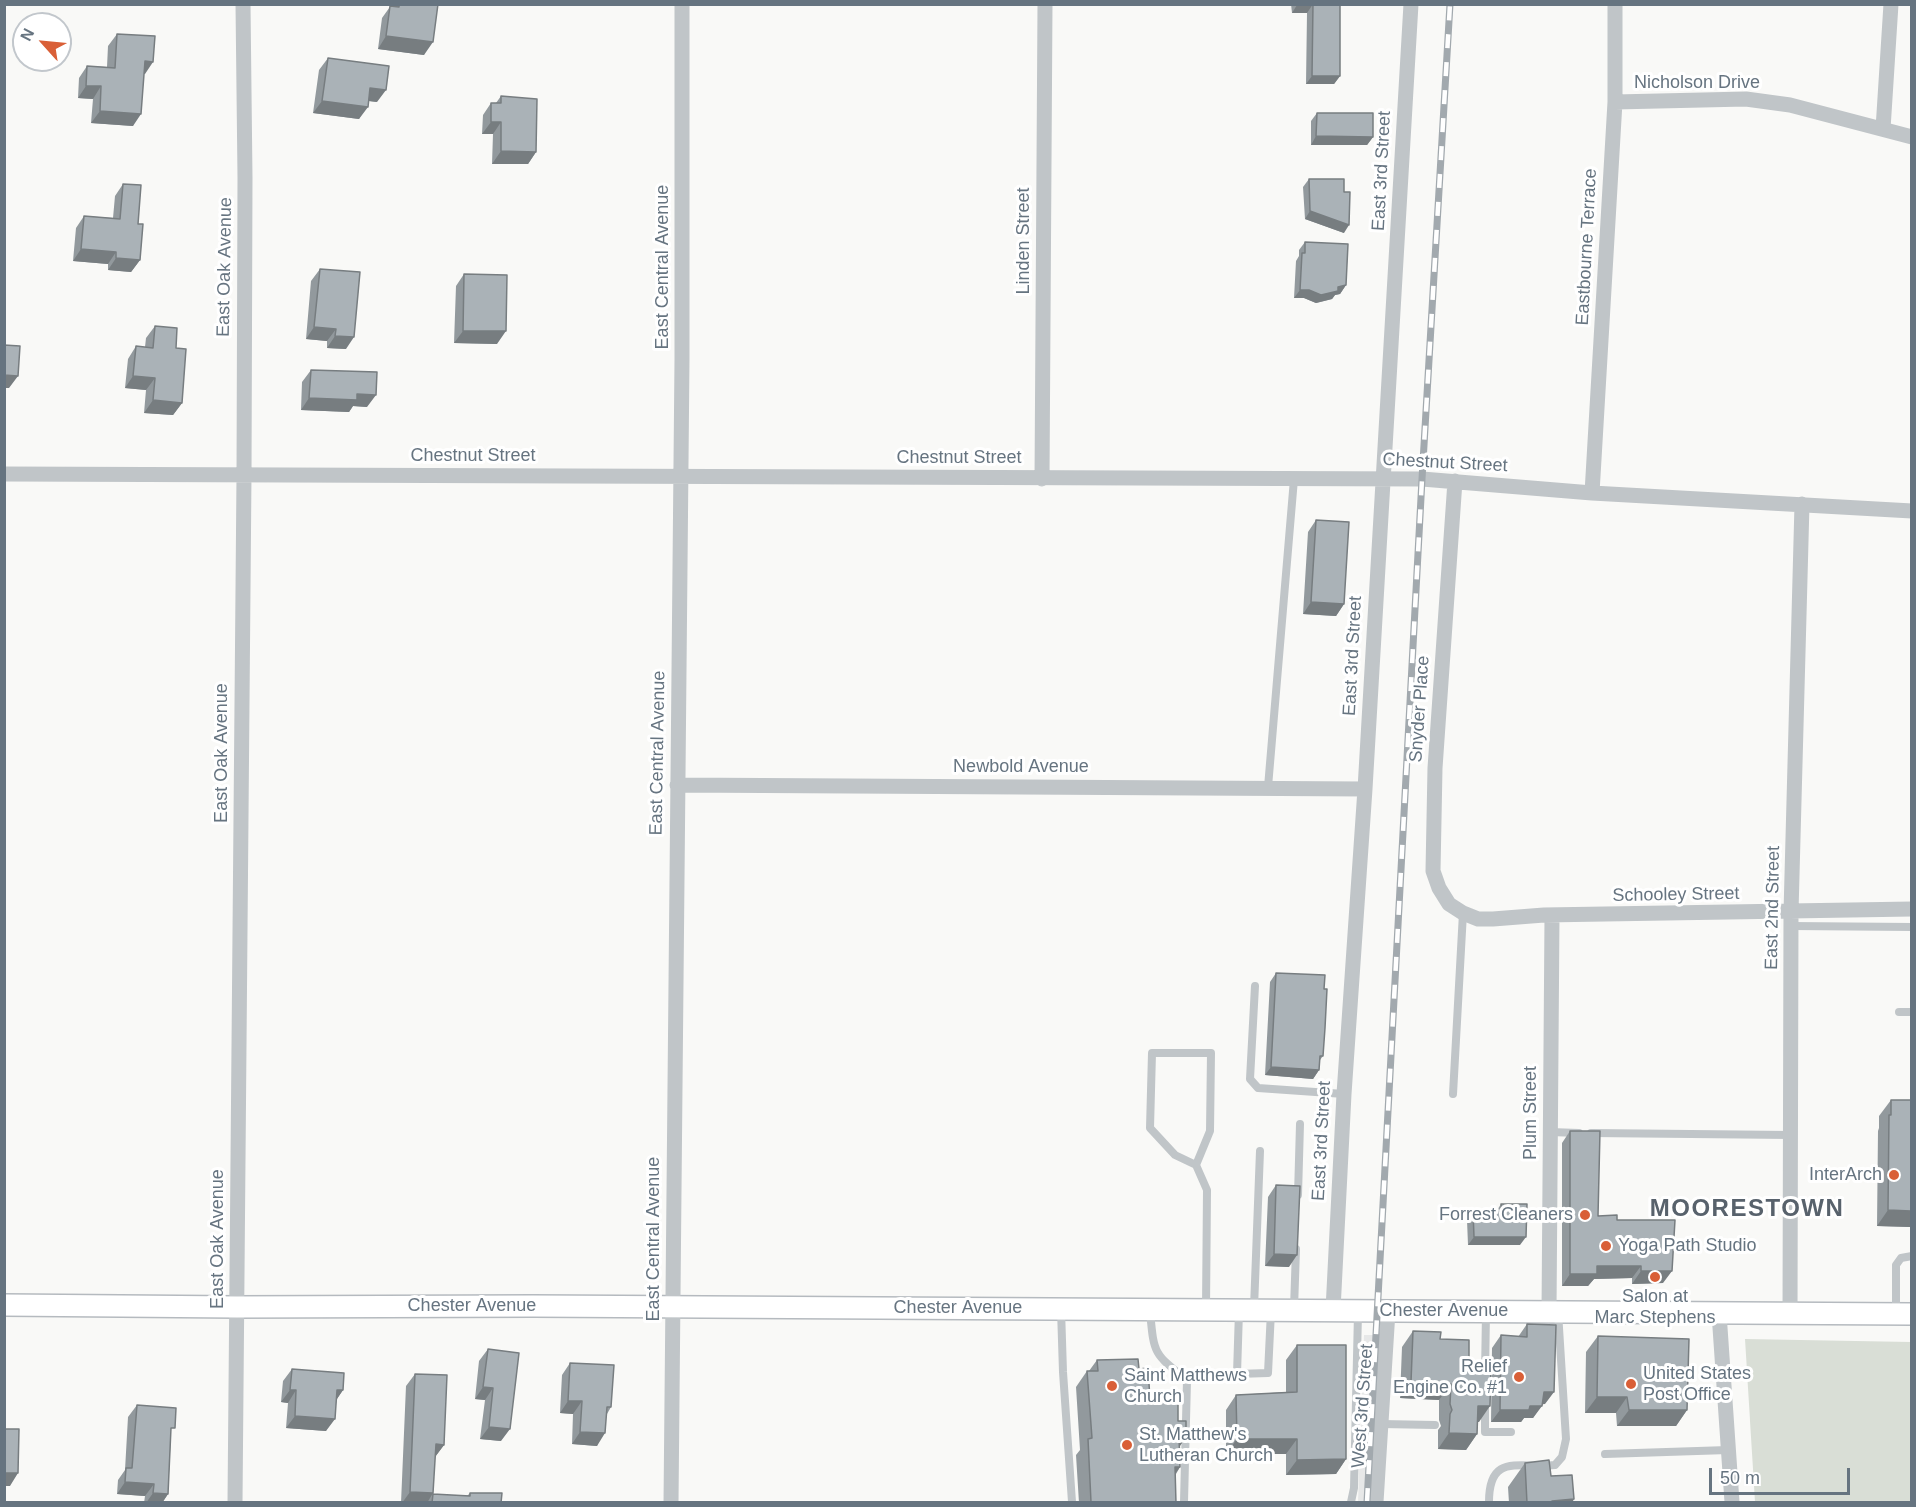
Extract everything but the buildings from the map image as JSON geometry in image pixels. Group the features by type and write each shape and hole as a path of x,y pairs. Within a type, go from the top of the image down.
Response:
{"main road":[{"name":"Chester Avenue","path":"4,1305 1904,1314"}],"street":[{"name":"East Oak Avenue","path":"235,1503 244,475 243,4"},
{"name":"East Central Avenue","path":"671,1503 682,4"},
{"name":"Linden Street","path":"1042,479 1045,4"},
{"name":"East 3rd Street","path":"1333,1310 1344,1094 1365,789 1411,4"},
{"name":"Eastbourne Terrace","path":"1592,493 1615,102 1615,4"},
{"path":"1883,129 1891,4"},
{"name":"Nicholson Drive","path":"1615,102 1746,99 1790,105 1911,137"},
{"name":"Chestnut Street","path":"4,474 1382,479 1455,481 1592,493 1911,511"},
{"name":"Snyder Place","path":"1455,481 1435,778 1433,871 1439,888 1449,904 1478,919"},
{"name":"East 2nd Street","path":"1790,1313 1791,919 1802,504"},
{"name":"Newbold Avenue","path":"677,784 1365,789"},
{"name":"Schooley Street","path":"1478,919 1552,916 1791,919 1911,909"},
{"name":"Plum Street","path":"1552,916 1550,1132 1553,1311"},
{"name":"West 3rd Street","path":"1376,1503 1388,1311"},
{"path":"1719,1313 1731,1503"}],"lane":[{"path":"1268,787 1294,479"},
{"path":"1453,1094 1463,913"},
{"path":"1791,919 1911,927"},
{"path":"1256,986 1250,1079 1258,1088 1344,1094"},
{"path":"1899,1012 1911,1012"},
{"path":"1196,1165 1210,1131 1211,1053 1152,1053 1150,1128 1175,1155 1196,1165 1207,1190 1206,1310"},
{"path":"1298,1208 1300,1124"},
{"path":"1550,1132 1791,1135"},
{"path":"1255,1310 1237,1374 1268,1373 1255,1310 1260,1151"},
{"path":"1294,1310 1296,1242"},
{"path":"1904,1314 1896,1265 1901,1257 1911,1256"},
{"path":"1061,1309 1072,1503"},
{"path":"1150,1309 1153,1344 1158,1355 1187,1380 1184,1503"},
{"path":"1351,1503 1354,1488 1358,1311"},
{"path":"1485,1386 1486,1311"},
{"path":"1489,1503 1490,1481 1495,1473 1508,1466 1556,1465 1562,1457 1566,1439 1553,1311"},
{"path":"1485,1397 1485,1432 1511,1432"},
{"path":"1381,1424 1435,1425"},
{"path":"1605,1454 1728,1450"}],"shaded area":[{"path":"1364,1335 1381,1335 1372,1502 1358,1502"},
{"path":"1745,1339 1911,1342 1911,1502 1755,1502"}],"railway":[{"path":"1367,1502 1450,4"}],"place":[{"name":"InterArch","path":"1894,1175"},
{"name":"Forrest Cleaners","path":"1585,1215"},
{"name":"Yoga Path Studio","path":"1606,1246"},
{"name":"Salon at Marc Stephens","path":"1655,1277"},
{"name":"Relief Engine Co. #1","path":"1519,1377"},
{"name":"United States Post Office","path":"1631,1384"},
{"name":"Saint Matthews Church","path":"1112,1386"},
{"name":"St. Matthew's Lutheran Church","path":"1127,1445"}],"district":[{"name":"MOORESTOWN","path":"1747,1209"}]}
